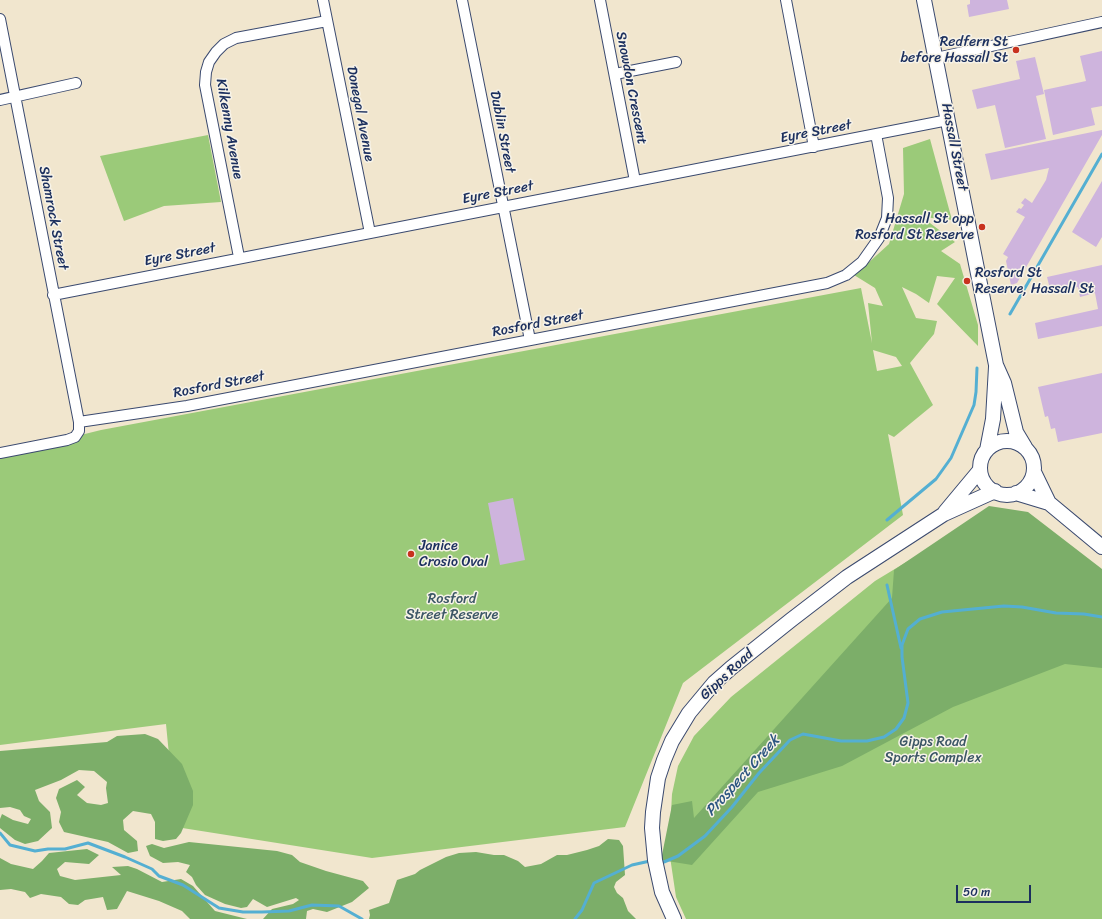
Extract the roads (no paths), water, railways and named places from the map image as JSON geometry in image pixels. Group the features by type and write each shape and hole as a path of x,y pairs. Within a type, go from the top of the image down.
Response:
{"main road":[{"name":"Hassall Street","path":"924,0 996,365 1004,383 1016,432 1024,447"},
{"name":"Hassall Street","path":"987,450 993,419 996,365"},
{"path":"1049,503 1034,472 1034,463 1031,455 1024,447 1014,442 1005,441 996,443 983,455 980,462 980,470 988,487 1001,494 1016,493 1049,503 1102,546"},
{"name":"Gipps Road","path":"944,514 980,470"},
{"path":"1016,493 1028,484 1034,472"},
{"name":"Gipps Road","path":"674,919 662,892 653,846 652,828 654,797 664,760 672,741 689,713 714,683 731,668 847,577 944,514 995,491"}],"street":[{"name":"Donegal Avenue","path":"323,0 370,233"},
{"name":"Dublin Street","path":"462,0 530,340"},
{"name":"Snowdon Crescent","path":"600,0 635,181"},
{"path":"786,0 814,146"},
{"name":"Shamrock Street","path":"0,19 79,422"},
{"name":"Kilkenny Avenue","path":"239,258 204,85 209,62 224,44 236,38 327,20"},
{"path":"936,58 1102,22"},
{"path":"615,74 676,62"},
{"path":"0,100 76,83"},
{"name":"Eyre Street","path":"53,294 948,120"},
{"name":"Rosford Street","path":"79,422 187,406 827,283 846,275 862,262 879,238 887,218 888,198 876,134"},
{"path":"0,453 67,440 75,437 79,431 79,422"}],"waterway":[{"path":"1010,314 1102,154"},
{"path":"887,520 936,479 951,458 974,405 977,368"},
{"path":"887,585 901,648"},
{"name":"Prospect Creek","path":"660,861 664,862 678,856 705,836 732,807 759,773 790,740 803,734 841,741 867,741 884,737 896,729 904,718 908,703 902,657 902,645 908,629 920,619 942,612 1004,606 1102,617"},
{"name":"Prospect Creek","path":"0,833 10,845 35,851 65,849 88,843 152,869 159,876 183,885 219,908 243,912 262,912 289,911 312,905 339,906 362,919"},
{"name":"Prospect Creek","path":"575,919 582,910 594,883 632,865 650,861"}],"place":[{"name":"Redfern St before Hassall St","path":"1016,50"},
{"name":"Hassall St opp Rosford St Reserve","path":"982,227"},
{"name":"Rosford St Reserve, Hassall St","path":"967,281"},
{"name":"Janice Crosio Oval","path":"411,554"}],"park label":[{"name":"Rosford Street Reserve","path":"452,608"},
{"name":"Gipps Road Sports Complex","path":"933,750"}]}
